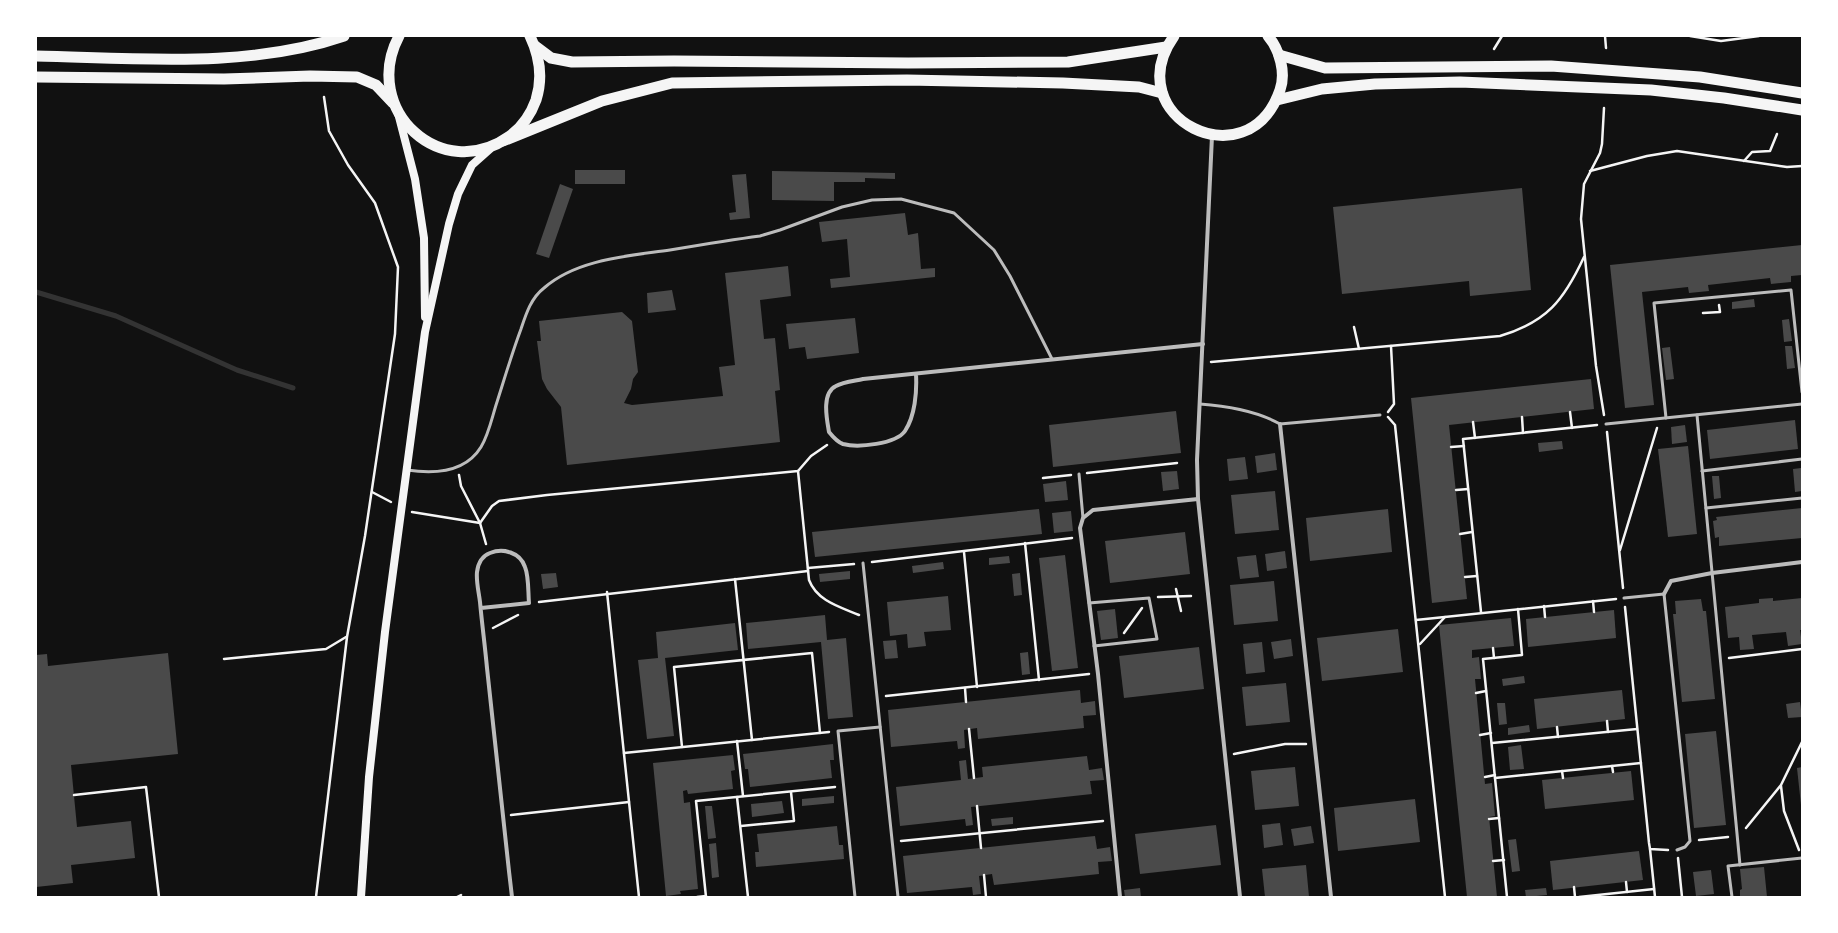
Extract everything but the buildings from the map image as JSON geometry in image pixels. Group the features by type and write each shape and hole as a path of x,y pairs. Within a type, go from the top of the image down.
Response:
{"highway":[{"path":"36,56 214,58 290,51 344,36"},
{"path":"395,107 390,92 388,70 392,51 399,36"},
{"path":"1174,36 1166,47 1160,70 1162,93 1167,104 1178,119 1191,129 1212,136 1226,136 1248,130 1258,124 1269,113 1277,100 1282,86 1282,75 1279,55 1268,36"},
{"path":"500,143 523,124 534,105 539,90 540,74 532,41"},
{"path":"532,41 552,58 572,62 1068,62 1166,47"},
{"path":"1279,55 1325,68 1551,66 1700,77 1802,93"},
{"path":"36,76 216,78 324,76 357,77 376,85 395,107 408,126 421,138 440,147 458,151 470,151 500,143 602,101 672,83 907,80 1056,82 1139,87 1162,93"},
{"path":"1277,100 1322,89 1375,84 1460,82 1651,90 1724,98 1802,110"}],"main road":[{"path":"395,107 415,179 424,238 425,332"},
{"path":"361,897 369,777 401,506 425,332 449,224 458,194 472,165 500,143"}],"street":[{"path":"1212,136 1204,344 1197,460 1198,499 1240,897"},
{"path":"916,374 917,390 909,422 904,432 898,437 880,443 858,445 842,444 834,439 829,432 826,402 828,393 835,386 863,379 1204,344"},
{"path":"1280,424 1331,897"},
{"path":"1120,897 1098,674 1080,528 1083,518 1092,510 1198,499"},
{"path":"480,608 529,603 525,566 520,559 507,551 498,551 489,554 483,558 478,566 477,574 480,608 512,897"},
{"path":"1664,594 1671,581 1712,573 1802,562"}],"lane":[{"path":"406,470 429,473 442,472 457,467 470,458 480,448 488,431 525,317 534,297 545,286 578,268 615,258 760,236 842,207 872,200 901,199 954,212 994,250 1010,276 1052,359"},
{"path":"1666,418 1654,302 1791,290 1802,392"},
{"path":"1200,404 1246,411 1271,419 1280,424 1380,415"},
{"path":"1606,424 1802,404"},
{"path":"1697,415 1740,865"},
{"path":"1702,471 1802,459"},
{"path":"1079,474 1083,518"},
{"path":"1706,508 1802,498"},
{"path":"863,563 898,897"},
{"path":"1624,598 1664,594 1690,841 1685,847 1677,850"},
{"path":"1089,604 1148,598 1157,639 1094,646"},
{"path":"855,897 838,731 880,726"},
{"path":"1732,897 1728,866 1802,857"}],"path":[{"path":"1494,49 1502,36"},
{"path":"1605,36 1606,48"},
{"path":"1690,36 1721,41 1759,36"},
{"path":"316,897 347,637 372,492 395,334 398,267 375,203 348,165 329,131 324,97"},
{"path":"1604,108 1600,153 1589,171 1584,184 1582,204 1584,257 1596,366 1606,424 1655,897"},
{"path":"1744,161 1752,152 1770,151 1773,148 1777,134"},
{"path":"1589,171 1647,156 1677,152 1787,166 1802,166"},
{"path":"1203,361 1216,362 1500,336 1521,330 1542,317 1562,297 1574,278 1584,257"},
{"path":"1354,327 1359,349"},
{"path":"1391,346 1394,404 1386,416 1395,426 1445,897"},
{"path":"1570,412 1572,428"},
{"path":"1522,417 1523,433"},
{"path":"1619,552 1660,418"},
{"path":"1473,422 1475,438"},
{"path":"1481,612 1463,439 1606,424"},
{"path":"480,523 492,506 499,501 798,471 811,456 834,439"},
{"path":"1451,447 1464,446"},
{"path":"1043,478 1177,463"},
{"path":"457,467 461,486 480,523 489,554"},
{"path":"798,471 808,569 812,587 828,602 869,619"},
{"path":"1456,490 1468,489"},
{"path":"372,492 412,512 480,523"},
{"path":"1460,534 1472,532"},
{"path":"492,628 528,610 529,603 607,592 735,579 1080,537"},
{"path":"1024,543 1039,680"},
{"path":"964,552 977,686"},
{"path":"1465,577 1477,576"},
{"path":"735,579 752,740"},
{"path":"1176,589 1181,611"},
{"path":"607,592 639,897"},
{"path":"1416,620 1624,598"},
{"path":"1593,602 1594,612"},
{"path":"1544,606 1545,617"},
{"path":"1508,897 1483,659 1522,655 1518,609"},
{"path":"1419,645 1445,616"},
{"path":"224,659 326,649 347,637"},
{"path":"1493,648 1494,658"},
{"path":"1720,658 1802,649"},
{"path":"682,747 674,667 812,654 820,733"},
{"path":"877,697 1098,674"},
{"path":"965,688 966,702"},
{"path":"1476,693 1486,690"},
{"path":"1607,721 1608,732"},
{"path":"1557,727 1558,737"},
{"path":"969,729 974,778"},
{"path":"1492,743 1637,729"},
{"path":"624,753 838,731"},
{"path":"1480,735 1491,733"},
{"path":"737,741 743,796"},
{"path":"1690,841 1737,836 1757,816 1781,785 1802,742"},
{"path":"1226,755 1285,744 1314,745"},
{"path":"1485,777 1640,763"},
{"path":"1612,766 1613,772"},
{"path":"1562,771 1563,778"},
{"path":"1781,785 1784,811 1802,857"},
{"path":"697,897 706,897 696,801 844,786"},
{"path":"74,795 146,787 159,897"},
{"path":"740,826 794,821 791,791"},
{"path":"737,797 748,897"},
{"path":"503,816 629,802"},
{"path":"977,806 981,848"},
{"path":"1489,819 1500,818"},
{"path":"892,842 1113,820"},
{"path":"1650,849 1659,851 1677,850 1682,897"},
{"path":"1493,861 1504,860"},
{"path":"984,875 986,897"},
{"path":"1626,882 1627,892"},
{"path":"1574,887 1575,897"},
{"path":"1580,897 1654,889"},
{"path":"457,897 462,895"}],"waterway":[{"path":"36,292 116,316 237,370 293,388"}]}
